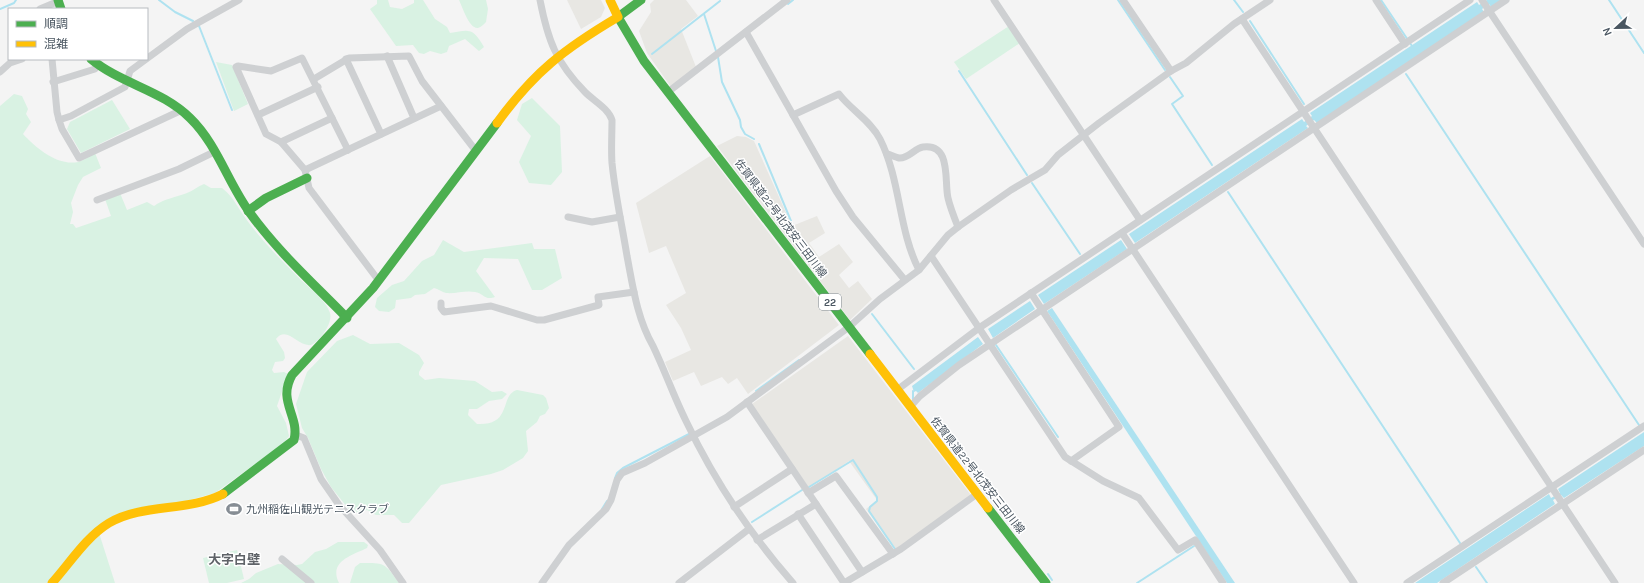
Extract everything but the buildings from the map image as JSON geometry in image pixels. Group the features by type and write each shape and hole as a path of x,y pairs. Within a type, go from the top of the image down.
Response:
{"street":[{"path":"148,58 187,29 239,0"},
{"path":"540,0 545,27 557,57 569,75 590,97 610,114 612,120 612,162 620,216 639,317 694,435 734,507 757,540 793,583"},
{"name":"佐賀県道22号北茂安三田川線","path":"610,0 618,18 644,61 1046,583"},
{"path":"52,583 65,570 91,537 109,523 123,516 168,509 218,497 237,485 289,445 296,435 296,429 286,404 288,383 298,367 348,318 378,281 524,87 557,57 583,38 618,18 641,0"},
{"path":"668,92 787,0"},
{"path":"994,0 1140,220"},
{"path":"1124,0 1171,71"},
{"path":"542,583 569,545 606,509 611,500 617,480 622,473 645,463 727,417 849,327 904,279 919,270 948,235 958,227 1010,190 1045,170 1058,155 1084,135 1171,71 1197,55 1234,24 1270,0"},
{"path":"1376,0 1405,44"},
{"path":"910,407 926,391 959,365 1132,248 1309,120 1405,44 1470,0"},
{"path":"897,390 979,328 1140,220 1309,120 1485,5 1506,0"},
{"path":"43,8 59,3"},
{"path":"1485,5 1644,244"},
{"path":"1242,19 1615,583"},
{"path":"746,32 817,160 853,217 904,279"},
{"path":"387,56 414,118"},
{"path":"314,79 346,59 409,56 422,81 476,151"},
{"path":"348,150 314,79 302,58 271,71 238,66 236,67 266,134 281,142 306,174 309,188 378,281"},
{"path":"346,59 381,134"},
{"path":"0,72 10,63 19,60"},
{"path":"52,60 53,82 59,120 62,129 80,158 182,110"},
{"path":"59,120 71,116 124,87 130,72 146,60"},
{"path":"53,82 94,69 94,62 127,81 172,102 197,125 248,211 269,237 348,318"},
{"path":"258,115 318,87"},
{"path":"793,115 840,94 845,102 873,129 879,137 887,154 901,205 904,228 919,270"},
{"path":"248,211 266,198 348,150 441,106"},
{"path":"281,142 332,118"},
{"path":"887,154 899,158 909,155 922,146 932,147 940,154 947,171 947,196 958,227"},
{"path":"97,200 179,169 214,152"},
{"path":"568,216 592,222 620,216"},
{"path":"1122,233 1354,583"},
{"path":"931,256 1065,457 1103,481 1139,498 1178,550 1195,540 1223,583"},
{"path":"441,303 441,308 444,312 491,306 537,320 544,320 599,305 598,297 634,292"},
{"path":"1031,293 1119,427 1071,461"},
{"path":"747,402 862,572"},
{"path":"1407,583 1644,426"},
{"path":"296,435 304,438 321,479 339,504 380,550 402,583"},
{"path":"1443,583 1559,498 1644,450"},
{"path":"734,507 792,469"},
{"path":"808,492 836,476 893,554"},
{"path":"798,514 844,583 893,554 977,494"},
{"path":"757,540 816,504"},
{"path":"679,583 749,529"},
{"path":"282,559 311,583"}],"shaded area":[{"path":"567,0 601,0 605,8 601,17 581,29"},
{"path":"654,0 686,0 698,16 681,29 696,67 671,87 647,53 639,31 651,12 650,4"},
{"path":"737,136 746,137 754,141 792,226 817,216 825,233 809,243 819,257 839,244 853,262 839,275 849,288 858,281 872,299 850,320 717,146"},
{"path":"710,156 839,325 748,394 737,378 728,384 722,377 701,386 694,372 673,381 665,362 691,350 681,328 666,305 686,293 666,246 649,253 636,203"},
{"path":"848,336 971,495 896,549 866,509 877,500 849,461 809,488 752,404"}],"green space":[{"path":"377,0 388,0 390,7 402,9 414,3 414,0 423,0 435,19 447,27 450,33 470,31 477,36 484,47 479,51 465,39 449,46 447,52 441,54 430,51 424,54 419,53 413,45 396,46 370,9 377,4"},
{"path":"459,0 486,0 488,9 486,22 478,28 472,25 466,17"},
{"path":"1009,26 1020,43 966,79 954,62"},
{"path":"216,62 232,65 248,104 234,111"},
{"path":"14,94 22,96 28,109 26,114 31,122 23,134 34,145 55,159 70,163 78,162 95,153 101,168 83,177 78,185 71,203 73,212 70,224 73,224 76,228 111,216 105,199 120,193 127,210 147,202 154,206 189,192 204,184 211,188 222,188 232,198 265,243 325,303 330,313 330,322 328,326 318,340 311,345 306,345 284,334 280,335 276,339 284,352 285,358 283,361 275,362 272,370 274,373 284,372 288,374 277,406 286,423 289,436 284,443 215,493 99,525 100,536 115,583 0,583 0,106"},
{"path":"532,98 560,126 562,172 551,185 529,183 519,162 531,136 517,120 522,104"},
{"path":"112,100 130,129 81,153 67,129 70,122"},
{"path":"443,240 464,252 532,243 534,249 555,249 562,278 542,290 532,290 518,259 484,258 476,271 495,297 489,298 478,293 471,292 446,293 434,288 425,294 396,300 395,308 389,312 379,311 375,307 377,298 392,285 404,281 422,261 434,255"},
{"path":"353,335 370,344 399,343 419,355 424,363 419,375 425,380 439,378 475,381 492,392 502,391 507,394 502,399 489,401 477,409 469,409 468,415 477,424 488,423 496,420 504,410 508,398 517,390 543,395 546,398 549,408 545,414 540,416 537,422 526,431 528,451 523,458 503,470 441,485 409,523 402,523 394,515 376,515 367,510 359,513 351,512 331,487 321,469 308,438 302,428 296,404 307,372 337,341"},
{"path":"338,542 364,542 368,545 367,548 349,556 339,564 336,575 339,583 241,583 256,573 278,564 302,564 315,552 326,549"},
{"path":"237,550 244,579 227,583 209,583 203,558"},
{"path":"360,563 375,563 387,567 399,583 350,583 355,567"}],"water":[{"path":"1487,0 1501,0 1491,7 1489,4 1482,9 1484,12 1317,123 1314,120 1306,126 1308,128 1135,243 1129,234 1302,119 1304,122 1312,116 1310,113 1477,2 1479,5"},
{"path":"1121,240 1127,249 1044,304 1038,295"},
{"path":"1030,301 1035,309 993,338 988,329"},
{"path":"1052,308 1235,583 1227,583 1047,311"},
{"path":"978,337 983,344 918,393 916,391 914,392 912,386"},
{"path":"1644,432 1644,446 1564,498 1561,495 1553,500 1555,504 1437,583 1415,583 1549,494 1551,498 1560,493 1558,489"}],"waterway":[{"path":"0,9 14,3 16,0"},
{"path":"159,0 175,12 193,21"},
{"path":"788,4 793,0"},
{"path":"1118,0 1165,70"},
{"path":"1234,0 1243,12"},
{"path":"1381,0 1412,46"},
{"path":"1609,0 1644,53"},
{"path":"652,54 720,1"},
{"path":"704,14 716,51"},
{"path":"1250,21 1304,104"},
{"path":"199,26 232,110"},
{"path":"718,57 722,82 740,120 741,127 745,134 754,139"},
{"path":"959,71 1027,175"},
{"path":"1406,74 1639,425"},
{"path":"1170,77 1183,96 1172,104 1212,165"},
{"path":"759,144 791,221"},
{"path":"1032,183 1080,254"},
{"path":"1228,192 1460,543"},
{"path":"786,229 789,226"},
{"path":"872,314 914,369"},
{"path":"996,345 1058,437"},
{"path":"756,391 799,360"},
{"path":"913,391 913,399"},
{"path":"615,478 617,473 623,468 689,434"},
{"path":"809,487 853,460 877,497 877,501 870,507 869,511 895,549"},
{"path":"752,522 802,490"},
{"path":"602,509 607,501"},
{"path":"1137,583 1194,546"},
{"path":"1476,567 1487,583"},
{"path":"1048,574 1052,580"}],"traffic: fast":[{"path":"58,0 61,8"},
{"path":"641,0 618,17 644,61 870,354"},
{"path":"92,60 115,75 167,100 190,118 208,140 250,213 284,254 347,318"},
{"path":"223,494 294,440 294,424 287,393 292,375 373,288 497,123"},
{"path":"248,211 266,198 307,178"},
{"path":"988,508 1046,583"}],"traffic: slow":[{"path":"497,123 537,75 566,51 618,17 610,0"},
{"path":"870,354 988,508"},
{"path":"52,583 93,535 109,523 136,513 209,500 223,494"}],"place":[{"name":"九州稲佐山観光テニスクラブ","path":"234,509"}],"district":[{"name":"大字白壁","path":"234,559"}]}
